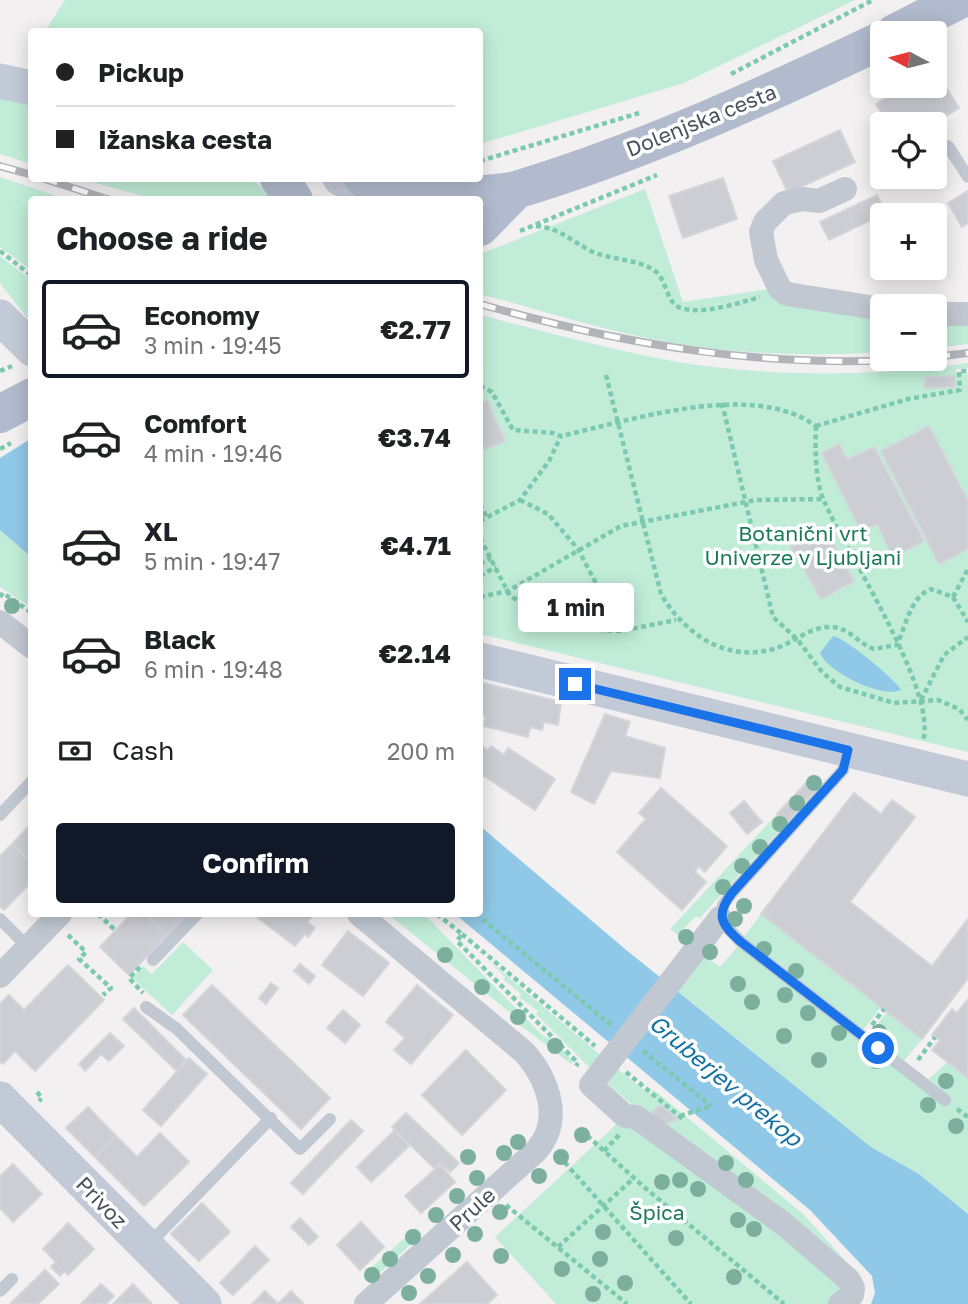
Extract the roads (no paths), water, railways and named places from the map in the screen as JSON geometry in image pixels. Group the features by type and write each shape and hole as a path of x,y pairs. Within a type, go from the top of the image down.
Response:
{"main road":[{"path":"918,21 959,0"},
{"name":"Dolenjska cesta","path":"388,182 470,195 515,191 691,128 870,46"},
{"path":"0,81 28,87"},
{"path":"348,182 357,187 363,196"},
{"path":"0,317 28,345"},
{"path":"0,414 28,399"},
{"path":"483,661 968,779"},
{"name":"Privoz","path":"0,1099 204,1304"}],"street":[{"path":"845,189 819,201 803,199 784,203 765,222 762,246 780,289 787,294 870,308"},
{"path":"947,314 968,314"},
{"path":"0,622 28,644"},
{"name":"Prule","path":"363,917 525,1053 534,1065 550,1100 550,1127 536,1151 366,1304"},
{"path":"720,918 693,951 609,1071 591,1085 625,1116 636,1117 785,1225 850,1282 852,1296 840,1304"},
{"path":"0,976 28,947 62,923"}],"lane":[{"path":"948,146 968,177"},
{"path":"848,750 843,770 732,893 723,905 720,918 724,926 741,942 945,1100"},
{"path":"0,816 28,785"},
{"path":"153,960 194,917"},
{"path":"0,919 28,947"},
{"path":"146,1007 177,1029 300,1149 330,1119"},
{"path":"146,1247 271,1118"},
{"path":"0,1291 12,1279"}],"water":[{"path":"0,412 28,440 28,554 0,530"},
{"path":"833,636 848,643 890,677 901,690 881,691 856,682 833,668 820,653"},
{"name":"Gruberjev prekop","path":"483,829 625,949 871,1147 919,1174 968,1214 968,1304 871,1304 875,1293 872,1276 810,1210 459,917 483,917"}],"railway":[{"path":"0,166 28,174"},
{"path":"54,182 98,196"},
{"path":"483,305 588,331 696,351 750,357 870,361"},
{"path":"947,355 968,353"}],"park label":[{"name":"Botanični vrt Univerze v Ljubljani","path":"803,545"},
{"name":"Špica","path":"657,1212"}]}
